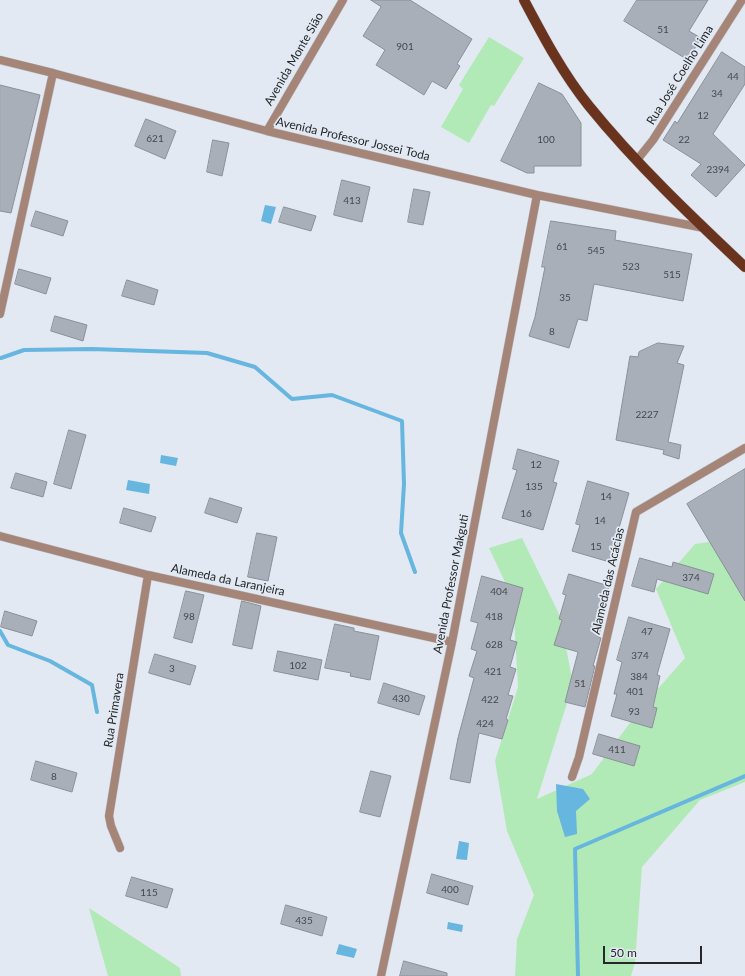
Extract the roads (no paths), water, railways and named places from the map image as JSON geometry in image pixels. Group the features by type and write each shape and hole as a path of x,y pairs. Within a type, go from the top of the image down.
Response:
{"main road":[{"path":"524,0 542,35 570,79 589,105 637,160 745,267"}],"street":[{"name":"Avenida Monte Sião","path":"267,131 343,0"},
{"name":"Rua José Coelho Lima","path":"637,160 653,140 742,0"},
{"name":"Avenida Professor Jossei Toda","path":"0,60 54,72 267,131 537,194 704,228"},
{"path":"0,314 54,72"},
{"name":"Avenida Professor Makguti","path":"382,976 452,642 537,194"},
{"name":"Alameda das Acácias","path":"572,777 579,757 636,512 745,448"},
{"name":"Alameda da Laranjeira","path":"0,536 148,575 452,642"},
{"name":"Rua Primavera","path":"120,848 111,826 109,816 148,575"}],"water":[{"path":"265,205 276,207 271,224 261,221"},
{"path":"161,455 178,458 176,466 160,463"},
{"path":"128,480 150,484 149,494 126,490"},
{"path":"556,784 583,789 590,799 576,811 577,834 565,837 557,811"},
{"path":"459,841 469,843 467,860 456,859"},
{"path":"448,922 463,925 462,932 447,929"},
{"path":"339,944 357,949 354,958 336,954"}],"waterway":[{"path":"1,358 24,350 92,349 207,353 255,367 292,399 332,395 402,421 404,484 401,533 415,572"},
{"path":"0,631 8,645 50,661 92,685 97,712"},
{"path":"578,976 575,849 745,776"}]}
